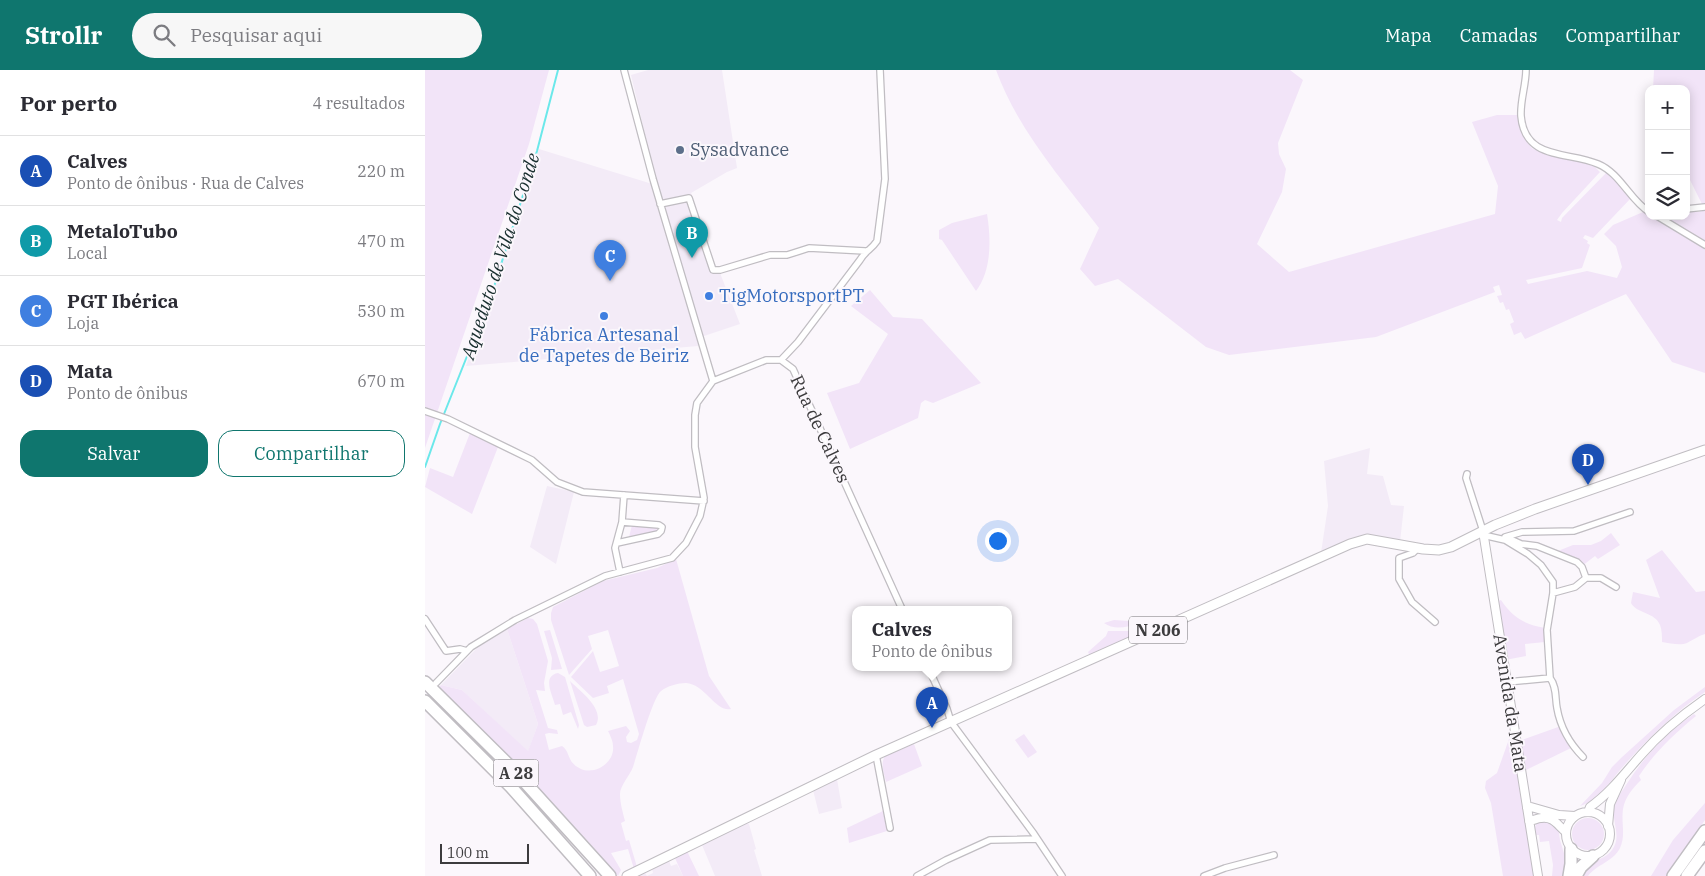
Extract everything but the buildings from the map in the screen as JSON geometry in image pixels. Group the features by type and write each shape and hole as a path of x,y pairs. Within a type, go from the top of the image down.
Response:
{"highway":[{"name":"A 28","path":"431,683 513,769 606,872"},
{"name":"A 28","path":"425,701 511,787 589,876"},
{"path":"1673,876 1705,831"},
{"path":"1569,876 1571,849"},
{"path":"1687,876 1705,851"},
{"path":"1576,876 1579,869 1593,856"}],"main road":[{"name":"N 206","path":"627,876 876,755 1350,544 1367,539 1439,550 1543,506 1705,450"}],"street":[{"path":"431,683 471,647 515,620 605,576 672,558 686,544 700,516 705,498 695,447 695,415 697,403 713,381 660,204 624,70"},
{"path":"660,204 689,198 713,270 720,270 770,255 787,255 809,248 865,251 873,247 877,241 885,179 880,70"},
{"path":"1526,70 1521,117 1527,137 1534,146 1599,164 1608,170 1645,207"},
{"path":"1690,209 1705,207"},
{"path":"1664,220 1705,245"},
{"path":"781,360 798,342 865,251"},
{"name":"Rua de Calves","path":"713,381 766,360 781,360 793,369 901,606"},
{"path":"425,411 448,419 532,460 557,482 583,492 704,501"},
{"path":"1467,474 1466,478 1485,531 1505,540 1537,562 1553,582 1547,630 1551,678 1555,683 1557,709 1563,726 1573,747 1583,757"},
{"path":"620,572 615,548 622,522 624,495"},
{"path":"1505,537 1529,531 1574,531 1629,512"},
{"path":"617,543 658,534 662,527 659,525 622,522"},
{"path":"1485,531 1521,544 1537,546 1577,562 1582,567 1586,578"},
{"name":"Avenida da Mata","path":"1485,531 1538,876"},
{"path":"1418,548 1413,553 1399,558 1399,580 1413,602 1435,622"},
{"path":"1553,593 1575,587 1586,578 1601,578 1616,587"},
{"path":"425,619 446,651 460,649 467,651"},
{"path":"930,671 951,722 1062,876"},
{"path":"1507,682 1551,678"},
{"path":"1587,812 1658,737 1705,698"},
{"path":"876,755 890,828"},
{"path":"1575,816 1567,826 1566,832 1567,841 1571,849 1581,855 1593,856 1599,853 1608,844 1610,804 1624,775"},
{"path":"1527,808 1531,807 1559,815 1575,816 1587,812 1600,816 1609,826"},
{"path":"1529,821 1543,817 1551,819 1566,832"},
{"path":"917,876 946,860 990,840 1037,839"},
{"path":"1204,876 1225,868 1274,855"}],"shaded area":[{"path":"425,70 549,70 529,144 425,448"},
{"path":"648,70 722,70 737,168 691,193 712,264 720,273 740,324 704,336 698,346 466,366 539,149 649,183 656,181 631,75"},
{"path":"996,70 1290,70 1303,80 1278,143 1279,154 1286,169 1282,192 1257,244 1289,272 1495,214 1498,186 1472,122 1497,115 1518,115 1523,133 1533,149 1593,165 1600,172 1557,220 1561,222 1562,218 1607,172 1631,198 1593,238 1585,235 1583,238 1590,245 1582,268 1526,280 1528,284 1587,271 1617,278 1622,267 1616,246 1604,234 1613,225 1643,212 1645,213 1645,220 1656,220 1705,249 1705,373 1672,362 1626,294 1525,339 1521,332 1514,335 1510,324 1514,322 1509,309 1506,310 1503,302 1500,303 1497,296 1502,295 1499,285 1493,287 1495,292 1376,337 1229,355 1206,347 1118,279 1095,286 1080,269 1099,228 1041,153 1005,92"},
{"path":"1654,70 1705,70 1705,203 1702,204 1690,180 1690,85 1653,85"},
{"path":"1705,210 1705,241 1670,220 1690,220 1690,212"},
{"path":"987,214 989,233 988,264 976,291 942,240 939,239 939,230 952,223"},
{"path":"870,290 893,317 922,319 981,383 933,403 925,400 921,403 918,418 850,449 827,393 859,383 888,334 851,306"},
{"path":"470,433 498,447 472,514 425,487 430,468 453,477"},
{"path":"1370,448 1367,474 1383,476 1391,505 1404,506 1400,542 1372,537 1321,553 1328,506 1324,461"},
{"path":"547,486 574,492 556,564 530,547"},
{"path":"632,525 657,527 657,531 629,537"},
{"path":"1611,533 1620,545 1598,559 1595,556 1582,566 1558,551 1573,545 1591,545 1601,541"},
{"path":"1662,550 1696,592 1705,591 1705,634 1684,644 1662,642 1658,621 1634,607 1631,603 1633,592 1660,598 1646,560"},
{"path":"676,559 709,676 731,709 725,709 699,688 686,683 666,688 657,696 633,767 620,794 625,821 621,823 626,841 629,840 637,867 634,869 628,849 611,853 621,870 618,876 553,803 439,687 441,685 462,690 528,751 538,724 507,629 528,618 533,619 537,624 548,661 544,683 545,691 536,690 548,728 557,730 558,734 545,734 549,750 562,746 576,766 587,770 598,769 608,762 613,752 613,742 608,731 626,726 630,731 626,737 627,742 631,743 637,740 639,734 623,679 607,686 609,693 593,698 571,677 593,651 600,672 619,666 608,630 588,636 592,649 569,675 551,620 553,607 603,581 657,568"},
{"path":"1501,600 1515,616 1545,628 1545,642 1525,644 1526,656 1505,660 1496,602"},
{"path":"1114,620 1128,621 1136,625 1115,627 1104,623"},
{"path":"507,629 538,724 528,752 462,690 441,685 478,647"},
{"path":"1139,629 1142,633 1090,656 1088,652 1106,636 1108,631"},
{"path":"550,630 562,669 551,670 552,658 544,631"},
{"path":"558,673 565,677 579,725 578,729 571,712 563,715 560,704 555,705 550,691 550,678"},
{"path":"570,681 585,695 594,707 598,719 596,725 587,727 584,725"},
{"path":"1705,687 1705,692 1684,707 1655,733 1594,799 1580,806 1602,783 1612,767 1621,758 1674,710"},
{"path":"1694,714 1696,716 1658,751 1639,776 1641,780 1627,797 1623,809 1623,838 1617,853 1588,876 1580,876 1591,863 1608,854 1615,845 1617,835 1614,814 1615,806 1633,775 1665,737"},
{"path":"1561,726 1571,748 1524,771 1519,741"},
{"path":"1024,734 1037,752 1028,758 1015,740"},
{"path":"1509,739 1514,741 1535,876 1503,876 1491,803 1485,788 1486,781 1497,773"},
{"path":"914,744 922,766 886,782 883,772 885,756"},
{"path":"837,779 842,808 819,814 813,790"},
{"path":"1705,803 1705,820 1666,876 1651,876 1673,840"},
{"path":"883,811 887,831 849,843 847,828"},
{"path":"1588,818 1600,822 1604,834 1600,846 1588,850 1576,846 1572,834 1576,822"},
{"path":"1547,819 1558,827 1566,860 1565,876 1552,876 1553,865 1549,841 1540,842 1539,835 1534,835 1537,824"},
{"path":"746,823 749,824 762,876 715,876 702,845"},
{"path":"687,851 699,876 683,876 675,858"},
{"path":"669,861 671,866 677,864 683,876 647,876 653,873 652,869"}],"waterway":[{"name":"Aqueduto de Vila do Conde","path":"425,467 491,296 537,151 558,70"}],"place":[{"name":"Sysadvance","path":"680,150"},
{"name":"MetaloTubo","path":"692,258"},
{"name":"PGT Ibérica","path":"610,281"},
{"name":"TigMotorsportPT","path":"709,296"},
{"name":"Fábrica Artesanal de Tapetes de Beiriz","path":"604,316"},
{"name":"Mata","path":"1588,485"},
{"name":"Calves","path":"932,728"}]}
